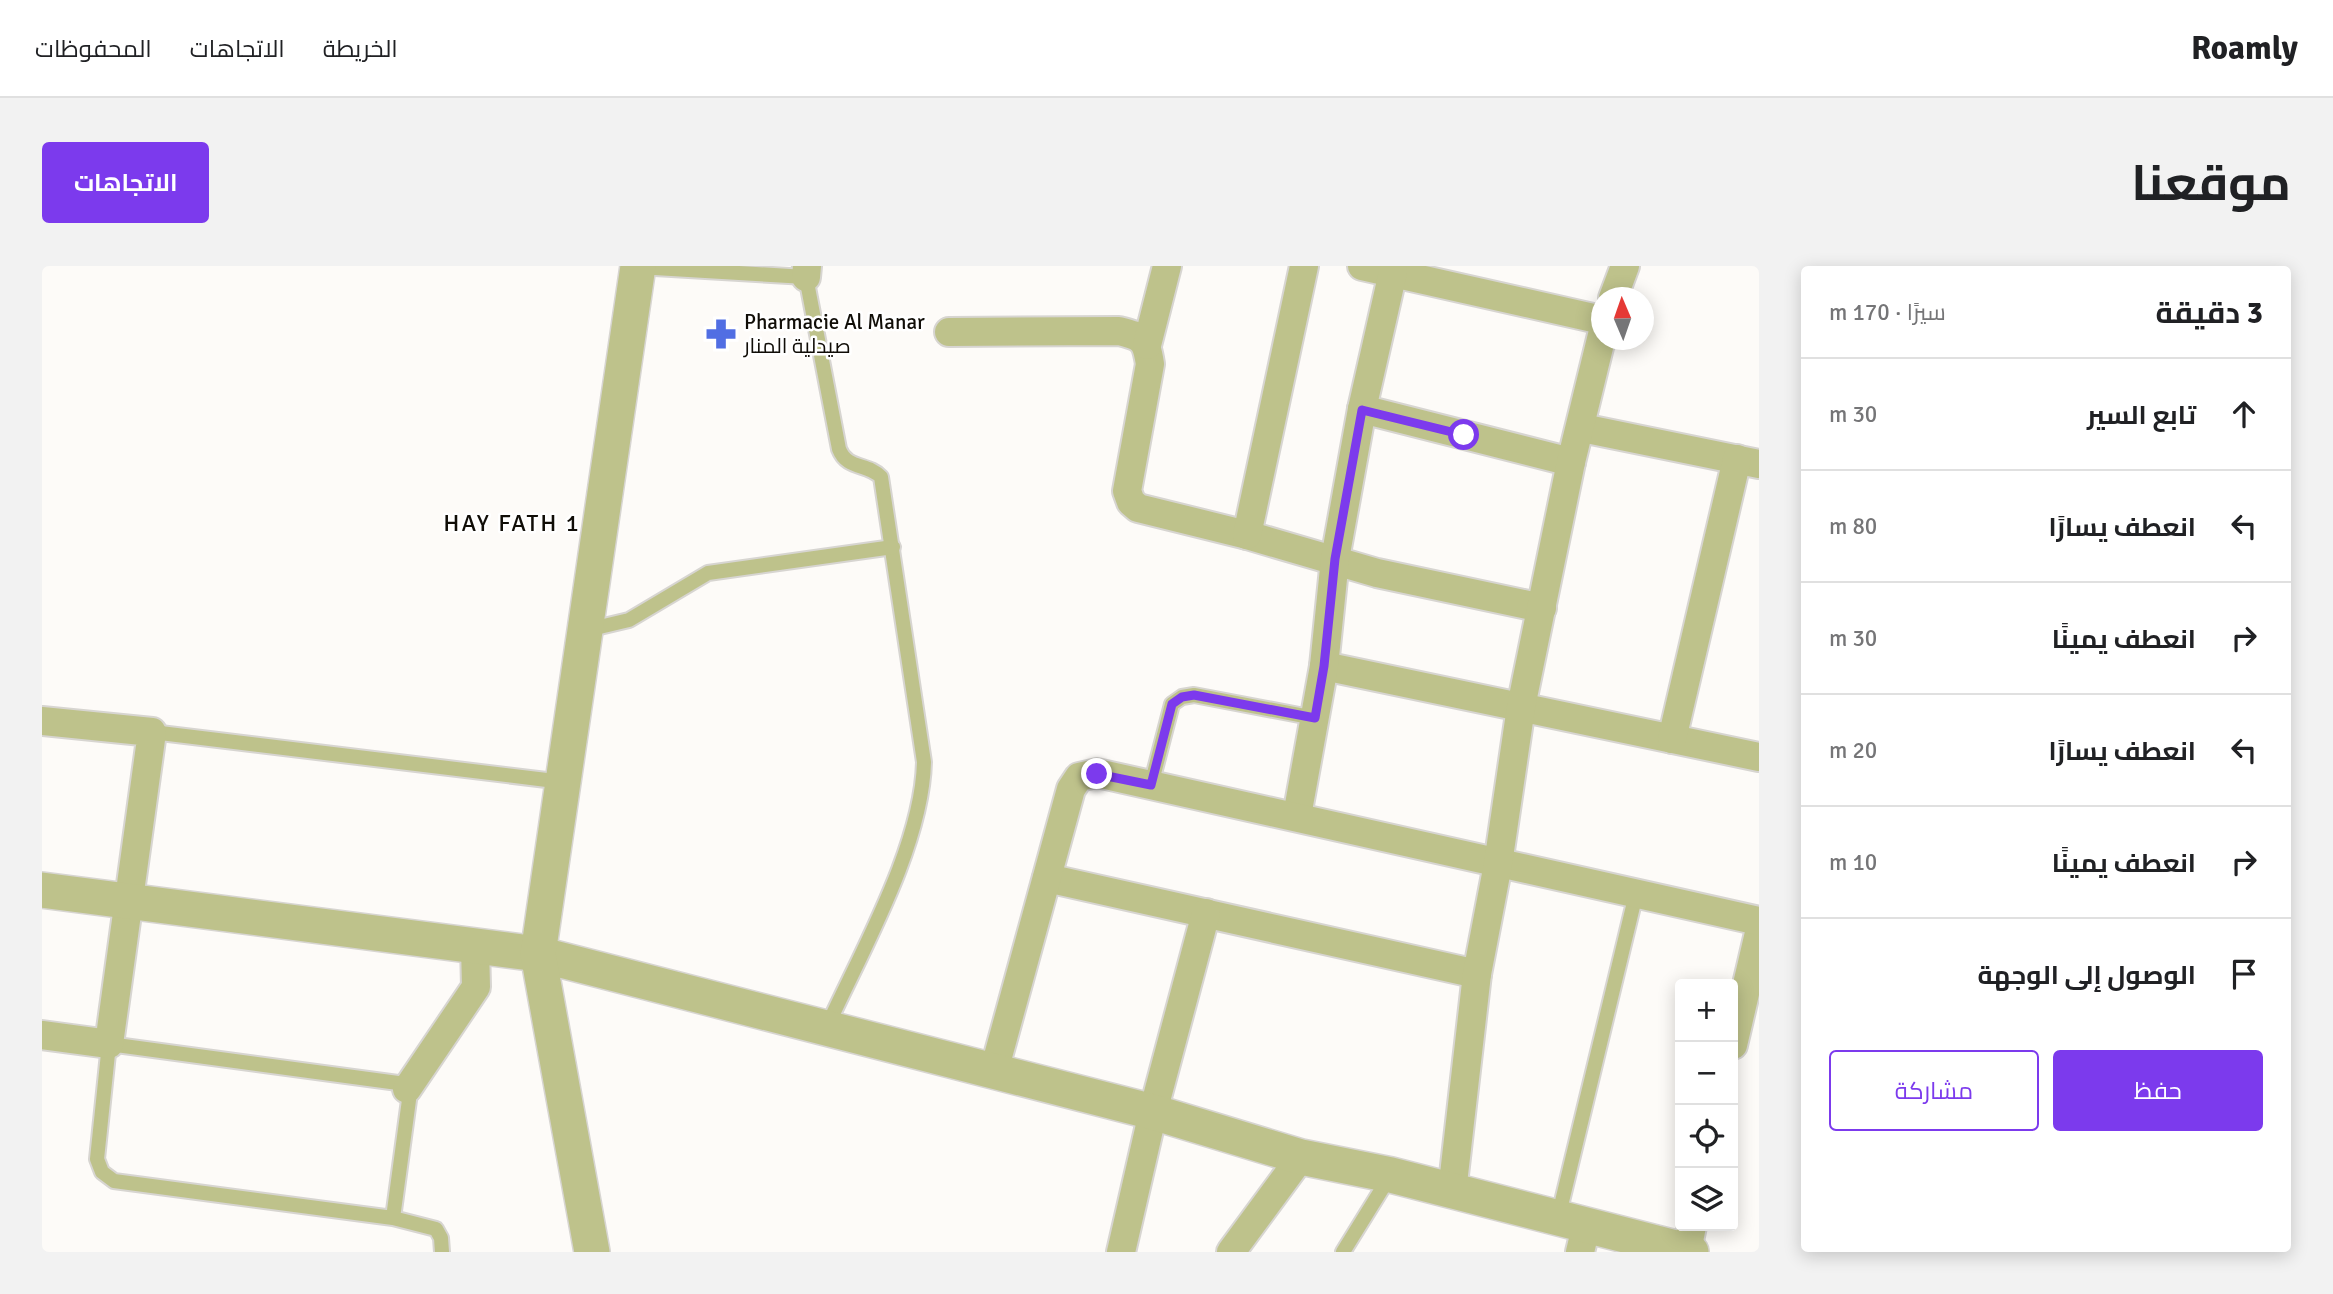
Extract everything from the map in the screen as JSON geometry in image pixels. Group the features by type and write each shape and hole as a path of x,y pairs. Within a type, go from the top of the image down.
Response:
{"street":[{"path":"592,1252 538,954 638,266"},
{"path":"1167,266 1147,345 1150,363 1127,491 1131,502 1138,508 1247,535 1377,573 1542,608"},
{"path":"1247,535 1304,266"},
{"path":"1362,266 1591,318"},
{"path":"1617,287 1625,266"},
{"path":"1297,816 1324,666 1335,559 1362,410 1394,272"},
{"path":"949,332 1119,331 1137,336 1147,345"},
{"path":"1452,1192 1477,974 1499,864 1521,708 1598,350"},
{"path":"1362,410 1572,462"},
{"path":"1582,428 1748,461 1672,738"},
{"path":"1324,666 1759,757"},
{"path":"42,721 152,732 109,1044 42,1035"},
{"path":"994,1071 1071,789 1079,777 1097,774 1151,785 1759,921"},
{"path":"1046,878 1477,974"},
{"path":"42,890 289,924 538,954 1153,1112 1301,1157 1391,1175 1452,1192 1575,1233 1690,1243"},
{"path":"1121,1252 1153,1112 1206,913"},
{"path":"1734,1042 1759,933"},
{"path":"407,1088 477,988 475,946"},
{"path":"1231,1252 1301,1157"}],"lane":[{"path":"638,266 807,271 839,449 849,463 877,472 881,477 924,762 923,788 892,884 827,1028"},
{"path":"585,630 629,620 708,573 893,547"},
{"path":"1151,785 1172,704 1182,697 1194,695 1315,718"},
{"path":"152,732 564,782"},
{"path":"1575,1233 1636,894"},
{"path":"393,1218 407,1088 398,1083 109,1044 97,1159 102,1172 114,1181 393,1218 436,1229 441,1238 442,1252"},
{"path":"1343,1252 1391,1175"}],"place":[{"name":"Pharmacie Al Manar صيدلية المنار","path":"721,334"}],"district":[{"name":"HAY FATH 1","path":"512,523"}],"route":[{"path":"1097,774 1151,785 1172,704 1182,697 1194,695 1315,718 1324,666 1335,559 1362,410 1464,435"}]}
